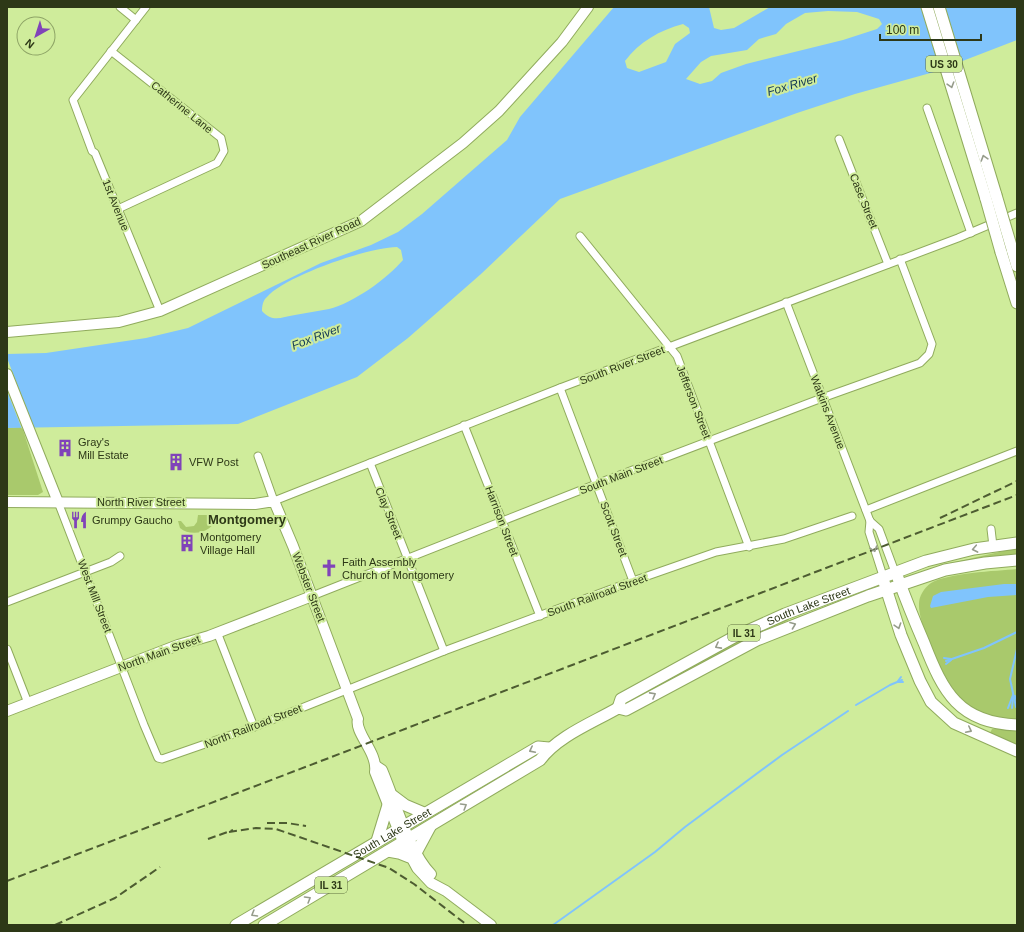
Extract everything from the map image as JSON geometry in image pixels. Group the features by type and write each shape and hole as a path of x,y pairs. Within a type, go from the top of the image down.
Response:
{"main road":[{"name":"US 30","path":"927,7 967,119 991,197 1007,250 1017,303"},
{"name":"US 30","path":"939,7 967,119"},
{"name":"US 30","path":"1007,250 1017,266"},
{"name":"South Lake Street","path":"264,925 540,760 549,748 618,708 621,699 734,637 785,614 895,572 947,555 1017,543"},
{"name":"South Lake Street","path":"618,708 626,710 757,640 886,589 952,569 1017,560"},
{"path":"895,572 937,676 952,698 964,710 978,718 991,722 1017,724"},
{"path":"883,576 901,635 918,677 931,702 954,723 1017,751"},
{"name":"South Lake Street","path":"236,925 538,747 549,748"},
{"path":"377,841 390,800 424,813"},
{"path":"388,851 413,855 431,826"}],"street":[{"path":"120,7 136,20"},
{"path":"112,51 146,7"},
{"name":"Southeast River Road","path":"7,332 119,322 160,311 361,221 463,143 499,112 562,42 588,7"},
{"name":"1st Avenue","path":"112,51 73,100 92,151 95,153 160,311"},
{"name":"Catherine Lane","path":"112,51 221,138 224,152 217,163 118,209"},
{"path":"927,108 971,232"},
{"name":"Case Street","path":"839,139 888,264"},
{"name":"South River Street","path":"274,502 464,425 888,264 1017,213"},
{"name":"Jefferson Street","path":"580,236 670,346 677,357 749,547"},
{"name":"South Main Street","path":"312,596 407,557 596,484 822,398 920,363 929,354 932,344 900,259"},
{"name":"Watkins Avenue","path":"786,302 870,521 869,532 883,576"},
{"name":"West Mill Street","path":"7,374 158,758"},
{"name":"Scott Street","path":"560,388 633,581"},
{"name":"Harrison Street","path":"464,425 540,616"},
{"path":"866,510 1017,451"},
{"name":"Webster Street","path":"258,456 269,490 312,596 358,719 363,721 369,738 367,742 376,766 375,772 390,800 413,855 442,884 446,891 491,925"},
{"name":"Clay Street","path":"370,463 444,651"},
{"name":"North River Street","path":"7,502 255,504 274,502"},
{"name":"South Railroad Street","path":"347,690 444,651 716,552 749,547 784,539 852,516"},
{"name":"Watkins Avenue","path":"870,521 879,528 895,572"},
{"path":"991,529 993,546"},
{"path":"7,602 86,573 111,562 120,556"},
{"name":"North Main Street","path":"7,711 312,596"},
{"path":"217,632 254,727"},
{"path":"7,649 28,703"},
{"name":"North Railroad Street","path":"158,758 166,759 254,727 347,690"}],"green space":[{"path":"22,427 43,492 38,495 7,495 7,428"},
{"path":"198,515 217,515 212,526 202,532 191,533 180,528 178,521 181,521 186,527 194,526 197,522"},
{"path":"1017,548 1017,555 947,566 946,564"},
{"path":"1017,569 1017,720 1003,719 984,714 971,708 959,696 935,657 923,627 919,604 924,590 928,585 938,580 972,573"},
{"path":"788,618 789,620 731,648 643,696 641,694 739,640"},
{"path":"992,729 1017,729 1017,746 989,735"},
{"path":"542,752 491,784 490,783 526,759"}],"water":[{"name":"Fox River","path":"614,7 709,7 714,28 721,30 734,28 770,7 1017,7 1017,40 934,72 855,94 797,113 560,199 481,274 408,338 357,377 238,424 7,428 7,354 46,353 146,338 188,328 321,263 371,245 398,232 422,214 507,140 520,117","holes":["828,11 857,12 879,19 882,24 877,29 843,40 746,64 721,73 712,81 700,84 686,79 701,62 711,56 747,50 759,39 776,34 786,24 805,13","683,24 689,28 690,33 675,44 666,62 639,72 627,68 625,61 637,48 658,33","397,247 401,250 403,260 388,275 359,296 329,309 277,318 270,317 262,311 263,303 266,298 291,280 348,257 384,248"]},
{"path":"1004,584 1017,584 1017,595 988,597 931,608 930,606 933,596 941,592"}],"pier":[{"path":"7,358 34,428 22,429 7,391"}],"waterway":[{"path":"946,661 984,648 1017,632"},
{"path":"1016,707 1010,679 1017,649"},
{"path":"944,658 951,659"},
{"path":"946,664 951,660"},
{"path":"898,681 901,677"},
{"path":"856,705 890,685 902,680"},
{"path":"898,682 903,682"},
{"path":"1008,708 1013,695"},
{"path":"1015,696 1017,701"},
{"path":"1012,708 1013,697"},
{"path":"553,925 655,852 685,827 782,755 848,711"}],"railway":[{"path":"940,518 1017,481"},
{"path":"7,881 1017,495"},
{"path":"267,823 287,823 306,826"},
{"path":"229,832 256,828 276,829 389,868 414,884 467,925"},
{"path":"208,839 233,830"},
{"path":"55,925 115,898 160,867"}],"place":[{"name":"Gray's Mill Estate","path":"65,448"},
{"name":"VFW Post","path":"176,462"},
{"name":"Grumpy Gaucho","path":"79,520"},
{"name":"Montgomery Village Hall","path":"187,543"},
{"name":"Faith Assembly Church of Montgomery","path":"329,568"}],"district":[{"name":"Montgomery","path":"247,519"}]}
